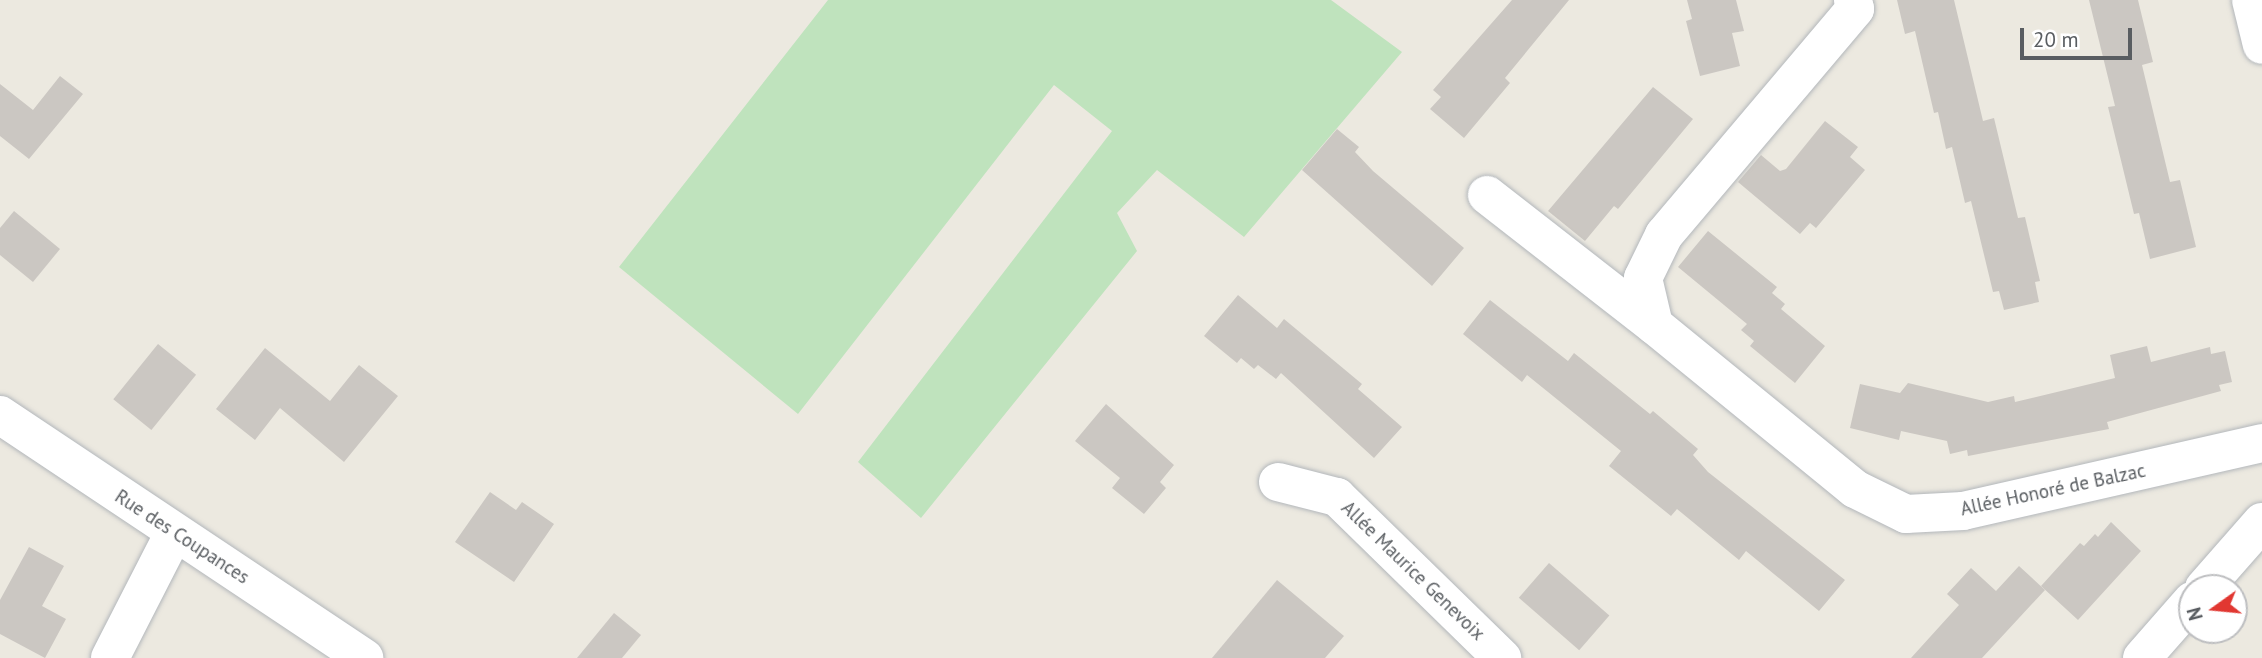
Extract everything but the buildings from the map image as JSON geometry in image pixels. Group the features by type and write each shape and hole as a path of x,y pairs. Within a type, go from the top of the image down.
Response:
{"street":[{"path":"1654,325 1643,278 1664,235 1855,9 1853,0"},
{"path":"2251,0 2262,45"},
{"name":"Allée Honoré de Balzac","path":"1487,195 1654,325 1855,489 1906,514 1963,511 2262,443"},
{"name":"Rue des Coupances","path":"0,415 365,658"},
{"name":"Allée Maurice Genevoix","path":"1278,482 1337,497 1503,658"},
{"path":"2216,574 2262,522"},
{"path":"110,658 174,533"},
{"path":"2142,658 2178,617"}],"green space":[{"path":"828,0 1331,0 1402,52 1244,237 1157,170 1117,213 1137,251 921,518 858,462 1112,131 1054,85 798,414 619,267"}]}
